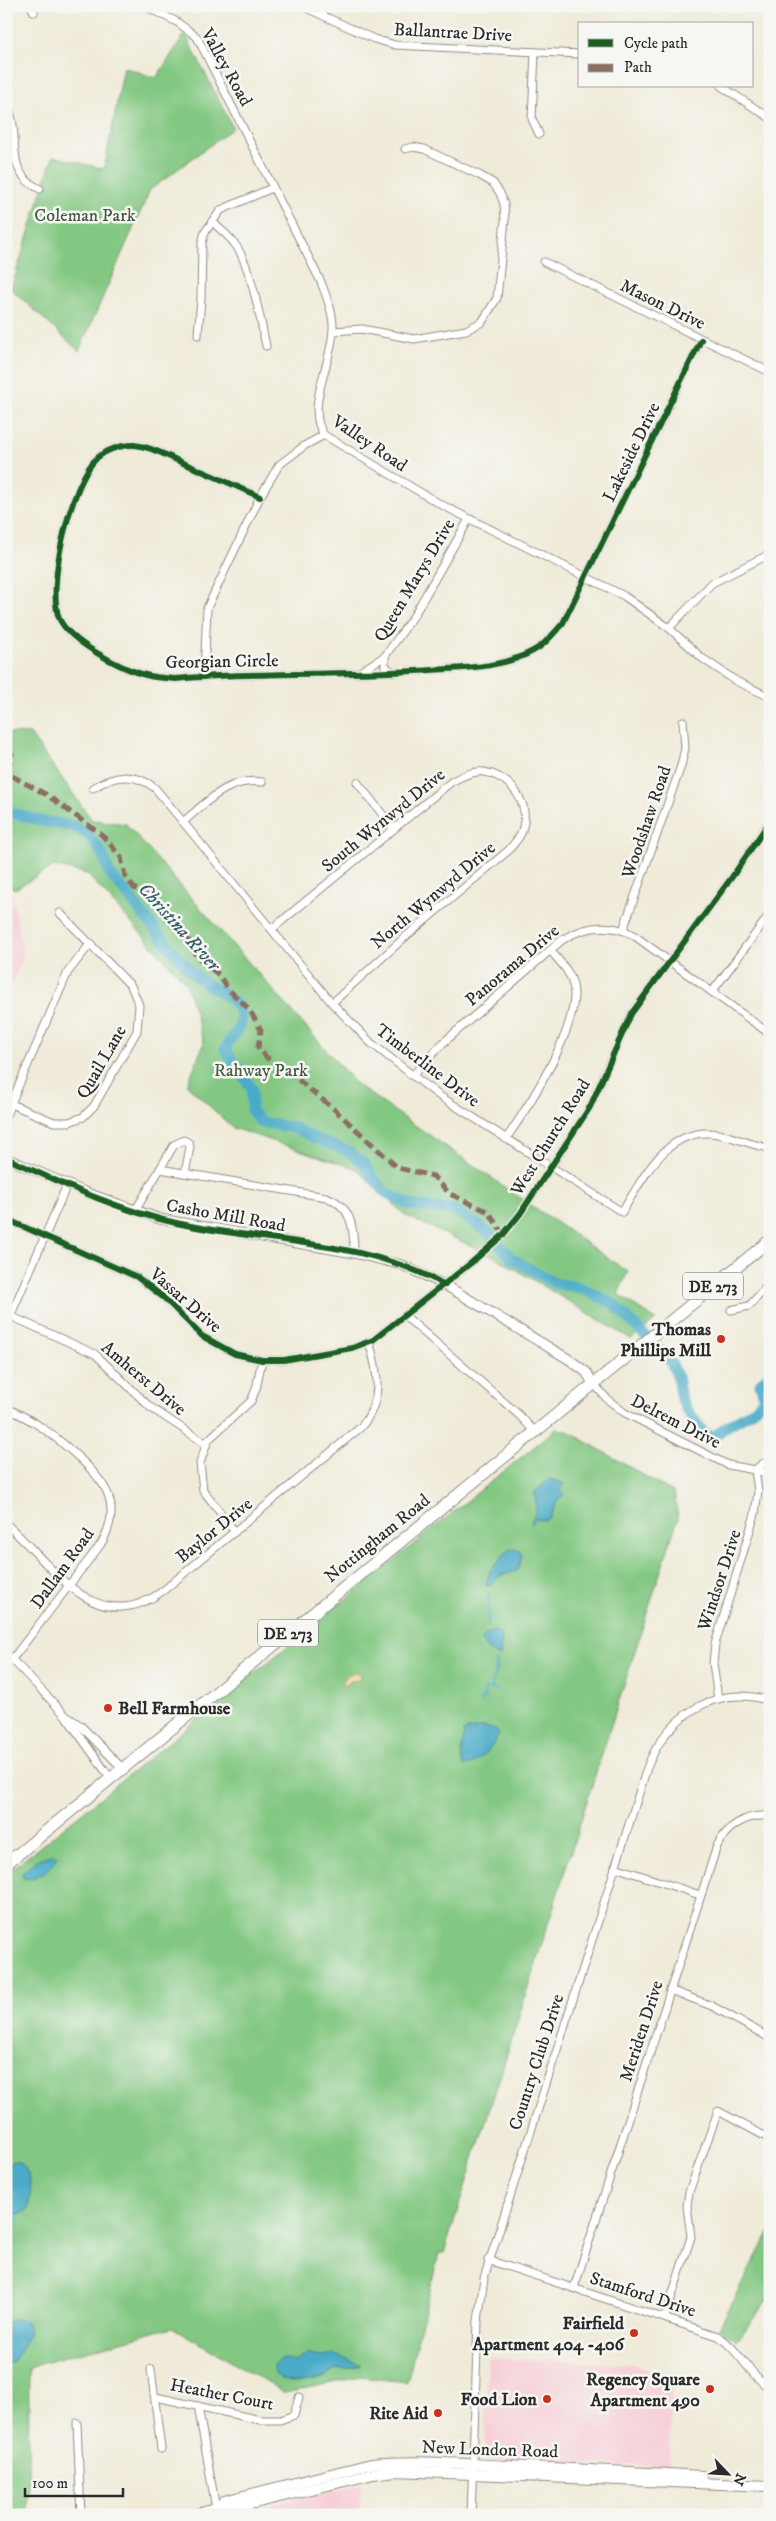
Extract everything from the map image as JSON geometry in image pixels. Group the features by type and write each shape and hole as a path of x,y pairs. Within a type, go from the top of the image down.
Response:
{"main road":[{"name":"Nottingham Road","path":"6,1864 593,1382 770,1240"},
{"name":"New London Road","path":"193,2515 216,2509 224,2501 371,2464 436,2462 473,2469 770,2486"},
{"name":"New London Road","path":"473,2469 770,2479"}],"street":[{"name":"Valley Road","path":"145,6 183,25 197,37 321,282 332,314 333,331 316,412 319,428 324,436 411,488 468,519 624,596 669,628 715,667 736,681 770,697"},
{"name":"Ballantrae Drive","path":"302,6 388,44 578,54"},
{"path":"535,52 532,119 539,134"},
{"path":"724,88 770,118"},
{"path":"6,104 13,124 12,152 16,168 31,185 40,189"},
{"path":"333,331 362,329 414,339 466,330 482,322 497,298 505,220 504,204 500,193 493,183 479,174 432,152 413,147 405,149"},
{"path":"198,336 202,299 202,243 212,221 221,210 272,188"},
{"path":"212,221 234,244 243,258 259,312 266,346"},
{"name":"Mason Drive","path":"544,262 770,372"},
{"name":"Lakeside Drive","path":"586,576 701,340"},
{"path":"204,676 206,608 260,497 279,465 304,446 324,436"},
{"name":"Georgian Circle","path":"260,497 158,452 133,444 114,448 98,457 81,480 58,560 55,592 59,618 75,637 130,670 149,676 176,679 204,676 395,673 496,664 533,651 547,641 563,623 586,576"},
{"name":"Queen Marys Drive","path":"358,673 385,656 413,617 468,519"},
{"path":"669,628 712,583 770,554"},
{"name":"Queen Marys Drive","path":"385,656 385,666 395,673"},
{"name":"Woodshaw Road","path":"623,930 681,766 685,748 683,721"},
{"name":"South Wynwyd Drive","path":"272,929 451,782 464,775 483,772 499,777 519,795"},
{"name":"Timberline Drive","path":"93,788 115,777 138,778 155,788 332,1003 371,1044 412,1076 506,1139 622,1212 662,1153 685,1137 713,1133 770,1148"},
{"path":"183,822 217,793 234,784 250,780 262,782"},
{"path":"357,782 394,829"},
{"name":"North Wynwyd Drive","path":"332,1003 404,938 509,850 522,832 524,805 519,795"},
{"name":"West Church Road","path":"406,1316 491,1246 502,1236 523,1210 595,1097 631,1014 732,877 770,821"},
{"name":"Quail Lane","path":"11,1104 54,1122 69,1122 83,1117 94,1106 134,1040 140,1014 136,995 124,977 60,913"},
{"path":"712,992 770,914"},
{"name":"Panorama Drive","path":"412,1076 443,1043 550,950 569,935 584,929 605,927 623,930 770,1034"},
{"path":"6,1115 68,972 90,943"},
{"path":"506,1139 543,1083 573,1006 573,985 570,976 550,950"},
{"path":"135,1211 174,1145 184,1140 189,1143 190,1147 185,1173"},
{"name":"Casho Mill Road","path":"6,1158 67,1185 135,1211 178,1224 354,1252 402,1265 445,1285 574,1363 586,1372 593,1382"},
{"path":"160,1169 334,1199 346,1209 350,1217 354,1237 354,1252"},
{"path":"6,1326 8,1315 67,1185"},
{"name":"Vassar Drive","path":"6,1219 137,1277 163,1297 195,1331 216,1346 235,1354 262,1360 284,1360 352,1348 368,1342 406,1316"},
{"path":"731,1310 749,1306 770,1283"},
{"name":"Amherst Drive","path":"8,1315 95,1354 150,1407 206,1444"},
{"path":"406,1316 519,1415 534,1431"},
{"name":"Baylor Drive","path":"6,1524 69,1586 85,1598 101,1606 118,1608 137,1606 164,1590 347,1440 368,1419 375,1403 378,1384 376,1368 368,1342"},
{"path":"235,1532 210,1502 201,1484 200,1463 206,1444 212,1435 250,1401 256,1389 262,1360"},
{"name":"Delrem Drive","path":"593,1382 608,1400 625,1413 728,1465 763,1472 770,1471"},
{"name":"Dallam Road","path":"6,1408 48,1430 94,1471 108,1492 111,1510 106,1536 9,1662"},
{"path":"755,1470 762,1464 770,1462"},
{"name":"Windsor Drive","path":"718,1699 713,1663 714,1644 755,1514 758,1498 755,1470"},
{"path":"6,1653 9,1662 66,1716 80,1725 123,1769"},
{"name":"Country Club Drive","path":"471,2515 478,2314 488,2260 647,1768 660,1740 686,1712 699,1705 718,1699 746,1696 770,1701"},
{"path":"66,1716 110,1779"},
{"name":"Meriden Drive","path":"574,2288 716,1846 726,1832 746,1819 770,1816"},
{"path":"615,1867 700,1895"},
{"path":"670,1990 712,2006 770,2038"},
{"path":"665,2317 690,2237 687,2206 689,2192 718,2111 770,2139"},
{"name":"Stamford Drive","path":"488,2260 709,2332 725,2340 758,2378 770,2388"},
{"path":"152,2368 161,2448"},
{"name":"Heather Court","path":"156,2397 260,2420 280,2420 294,2415 299,2397"},
{"path":"198,2406 216,2509"},
{"path":"77,2423 81,2515"}],"shaded area":[{"path":"6,888 11,891 24,956 6,997"},
{"path":"488,2358 631,2364 673,2375 669,2468 484,2459"},
{"path":"361,2484 360,2515 226,2515"}],"green space":[{"name":"Coleman Park","path":"185,34 233,128 150,190 79,351 11,289 53,156 104,169 124,67 156,78"},
{"name":"Rahway Park","path":"6,733 30,734 92,820 126,824 358,1086 628,1272 618,1294 656,1320 631,1339 495,1257 406,1216 357,1169 233,1128 187,1085 204,1043 186,983 87,874 54,866 15,889 6,885"},
{"path":"556,1429 566,1430 674,1493 678,1518 444,2253 439,2253 407,2382 360,2377 285,2393 172,2327 29,2367 28,2515 6,2515 6,1874"},
{"path":"770,2230 770,2302 767,2300 737,2341 719,2328"}],"sand":[{"path":"358,1672 361,1675 360,1680 351,1681 345,1686 341,1684 348,1674"}],"water":[{"path":"549,1479 563,1483 561,1493 564,1494 557,1502 550,1517 544,1520 536,1519 531,1524 536,1509 535,1492"},
{"path":"515,1549 520,1551 522,1557 517,1571 496,1579 490,1586 486,1585 490,1571 508,1550"},
{"path":"495,1631 502,1636 500,1656 489,1650 482,1639 488,1633"},
{"path":"484,1727 496,1729 499,1734 480,1759 475,1763 464,1766 461,1754 464,1731"},
{"path":"50,1855 57,1856 48,1869 33,1878 23,1878 22,1873 38,1859"},
{"path":"12,2161 24,2167 30,2180 30,2196 27,2210 17,2214 6,2213 6,2167"},
{"path":"15,2319 26,2321 30,2333 14,2361 6,2365 6,2323"},
{"path":"307,2354 319,2357 335,2355 361,2365 334,2370 326,2376 294,2382 280,2378 276,2373 274,2365 281,2358 295,2362"}],"waterway":[{"name":"Christina River","path":"6,811 45,822 73,826 89,835 102,853 110,874 174,952 196,976 234,1002 241,1020 238,1029 225,1049 252,1089 251,1110 260,1122 295,1128 347,1151 364,1163 372,1177 385,1192 410,1205 454,1210 488,1232 511,1258 554,1283 581,1288 614,1304 671,1362 677,1376 681,1399 704,1433 714,1437 727,1426 754,1410 764,1397 760,1384 770,1374"},
{"path":"488,1624 489,1594"},
{"path":"492,1688 497,1661"},
{"path":"481,1703 480,1700 484,1698 485,1688 498,1690"},
{"path":"9,2252 11,2246 8,2242 17,2224 18,2214"}],"marked path":[{"path":"6,749 12,754 9,767 12,776 47,795 102,835 121,857 125,876 134,888 155,901 170,923 188,940 197,957 219,975 228,989 249,1009 261,1030 258,1047 267,1058 284,1068 335,1110 398,1168 433,1176 450,1194 489,1212 500,1230"}],"cycle path":[{"path":"260,497 147,448 125,445 102,454 88,469 79,487 64,533 56,582 56,603 59,618 74,636 99,654 139,673 159,678 176,679 240,675 368,673 457,669 496,664 521,657 541,646 563,623 701,340"},
{"path":"6,1219 137,1277 163,1297 202,1336 235,1354 262,1360 284,1360 352,1348 373,1340 471,1263 502,1236 520,1214 590,1107 631,1014 732,877 770,821"},
{"path":"6,1158 90,1195 154,1218 210,1230 348,1250 414,1270 445,1285"}],"place":[{"name":"Thomas Phillips Mill","path":"721,1339"},
{"name":"Bell Farmhouse","path":"108,1708"},
{"name":"Fairfield Apartment 404 -406","path":"634,2333"},
{"name":"Regency Square Apartment 490","path":"710,2389"},
{"name":"Food Lion","path":"547,2399"},
{"name":"Rite Aid","path":"438,2413"}]}
